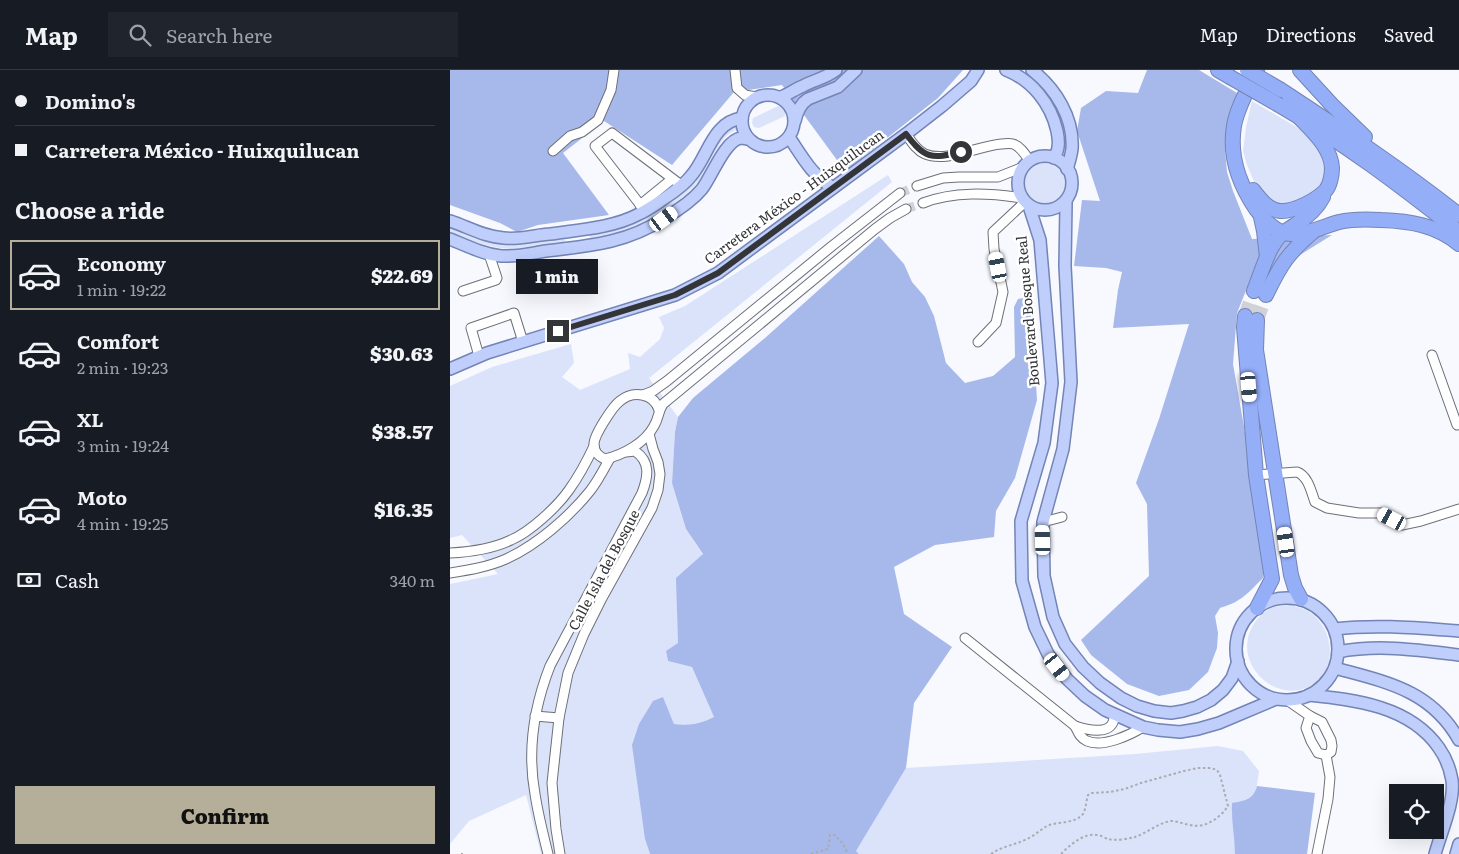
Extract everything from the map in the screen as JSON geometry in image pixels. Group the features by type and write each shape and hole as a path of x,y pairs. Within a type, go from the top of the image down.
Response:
{"highway":[{"path":"1246,70 1281,90 1350,135 1459,215"},
{"path":"1257,70 1234,125 1232,148 1237,174 1244,190 1261,217 1267,257"},
{"path":"1263,70 1241,125 1238,148 1241,168 1245,177 1264,204 1280,211 1304,205 1327,190"},
{"path":"1300,70 1386,160"},
{"path":"1224,74 1336,140 1459,232"},
{"path":"1299,117 1321,141 1329,156 1332,168 1330,182 1320,202 1309,214 1282,233 1276,240 1267,257 1260,293 1296,246 1318,228"},
{"path":"1261,217 1282,233 1292,234 1342,222 1367,219 1406,220 1428,226 1448,235 1459,244"},
{"path":"1251,318 1256,475 1272,579 1257,608"},
{"path":"1251,351 1284,525 1291,575 1301,600"},
{"path":"1264,527 1284,525"}],"main road":[{"path":"781,97 830,75 836,70"},
{"path":"795,123 794,113 789,104 781,97 768,94 756,97 746,106 742,118 742,128 748,139 755,144 765,147 783,143 793,130 795,123 797,114 804,102 838,87 856,70"},
{"name":"Carretera México - Huixquilucan","path":"450,369 479,356 675,295 718,273 942,106 970,81 978,70"},
{"path":"1006,70 1016,74 1029,84 1045,102 1053,119 1058,137 1058,147 1054,158"},
{"path":"1032,70 1047,83 1056,95 1068,121 1072,150 1067,169"},
{"path":"450,220 494,237 512,238 592,228 628,219 677,182 690,178 712,140 725,124 742,118"},
{"path":"789,137 814,173 834,188"},
{"path":"450,239 489,254 512,256 594,245 632,236 645,231 682,206 701,190 724,150 736,140 741,138 748,139"},
{"path":"1037,156 1054,158 1061,162 1071,176 1071,195 1066,203 1055,210 1042,211 1025,202 1018,188 1018,178 1025,164 1037,156"},
{"name":"Boulevard Bosque Real","path":"1025,202 1040,240 1052,383 1044,443 1021,521 1022,582 1035,627 1048,654 1067,679 1085,696 1114,714 1143,727 1158,730 1180,732 1198,729 1282,699"},
{"path":"1066,203 1065,266 1072,382 1063,449 1043,522 1044,576 1053,617 1065,644 1083,667 1100,683 1121,698 1137,706 1154,711 1171,713 1197,708 1211,700 1223,690 1232,678 1238,660"},
{"path":"1278,599 1301,600 1321,610 1335,629 1338,640 1338,652 1335,668 1324,684 1309,695 1298,699 1282,699 1263,694 1242,673 1238,660 1237,644 1240,630 1247,618 1257,608 1278,599"},
{"path":"1335,629 1412,627 1459,631"},
{"path":"1338,652 1357,649 1411,648 1459,654"},
{"path":"1335,668 1396,685 1413,693 1438,711 1459,740"},
{"path":"1309,695 1342,698 1375,705 1399,714 1421,728 1434,740 1447,761 1452,780 1451,800 1435,854"},
{"path":"1456,854 1459,844"}],"street":[{"path":"553,151 570,136 582,132 598,120 612,90 614,70"},
{"path":"735,70 737,88 745,96 756,97"},
{"path":"643,208 595,146 612,133 677,182"},
{"path":"906,134 919,150 924,154 933,156 942,157 997,144 1012,143 1024,152 1025,164 1007,174 991,178 972,176 943,178 917,186"},
{"path":"943,178 945,196"},
{"path":"643,395 653,391 667,381 900,193"},
{"path":"923,203 945,196 974,194 1025,202"},
{"path":"978,342 996,323 1003,292 994,249 994,232 1025,202"},
{"path":"883,205 890,218"},
{"path":"659,410 663,404 684,386 890,218 906,209"},
{"path":"463,291 496,280 489,254"},
{"path":"479,356 471,328 514,314 523,342"},
{"path":"1432,355 1457,425"},
{"path":"450,553 498,545 512,540 538,522 568,492 594,446 596,436 620,401 636,394 654,400 658,404 658,418 649,434 632,448 605,459 599,456 594,446"},
{"name":"Calle Isla del Bosque","path":"560,854 552,783 559,718 568,673 584,634 652,508 658,490 660,474 649,434"},
{"name":"Calle Isla del Bosque","path":"548,854 534,792 532,738 535,716 541,688 550,666 638,500 647,478 646,464 641,455 635,451 623,452"},
{"path":"450,573 476,569 507,559 537,541 564,520 590,490 610,458"},
{"path":"1256,475 1297,472 1306,479 1315,502 1327,508 1359,513 1381,513 1402,525 1421,522 1459,509"},
{"path":"1043,522 1062,517"},
{"path":"965,638 1075,726 1097,732 1108,728 1112,724 1114,714"},
{"path":"1282,699 1322,722 1331,740 1332,749 1329,754 1318,753 1311,740 1306,728 1310,716"},
{"path":"535,716 559,718"},
{"path":"1075,726 1079,735 1087,741 1096,743 1120,739 1143,727"},
{"path":"1317,854 1328,799 1330,778 1326,755"}],"path":[{"path":"991,854 1001,848 1025,840 1046,827 1078,818 1084,813 1088,795 1092,793 1125,789 1198,768 1211,768 1220,775 1228,806 1218,818 1209,823 1198,827 1171,821 1134,837 1120,839 1110,839 1098,835 1085,836 1060,854"},
{"path":"811,854 828,850 830,835 835,834 848,854"}],"shaded area":[{"path":"450,70 963,70 938,98 845,171 782,85 734,92 672,165 604,121 563,153 609,215 538,225 517,232 500,223 450,205"},
{"path":"1147,70 1199,70 1237,93 1227,123 1225,149 1227,172 1252,239 1332,235 1247,288 1237,313 1233,364 1265,547 1263,578 1239,600 1220,608 1215,616 1218,633 1217,648 1208,672 1189,690 1159,696 1127,684 1091,655 1081,640 1149,576 1147,504 1136,483 1159,419 1189,324 1113,328 1122,272 1106,268 1074,266 1082,200 1100,201 1077,131 1081,108 1106,91 1138,93"},
{"path":"1252,101 1300,129 1317,145 1329,168 1323,188 1303,202 1279,206 1258,191 1243,151"},
{"path":"778,106 783,107 786,111 785,116 759,128 754,127 752,123 753,118"},
{"path":"737,125 738,129 724,139 697,183 665,210 629,229 591,238 589,236 590,234 628,225 658,209 727,129"},
{"path":"1045,160 1058,164 1064,170 1068,183 1064,196 1058,202 1045,206 1032,202 1026,196 1022,183 1026,170 1032,164"},
{"path":"888,175 892,182 649,378 678,417 675,432 672,483 686,529 703,555 677,578 678,643 666,652 668,661 692,667 714,717 694,724 674,724 663,697 645,839 650,854 541,854 526,795 469,821 450,844 450,584 498,574 462,535 450,538 450,386 492,367 571,344 574,363 562,377 580,390 630,369 628,353 640,357 660,339 664,328 659,317 685,306"},
{"path":"450,228 480,240 506,245 562,237 565,240 564,243 510,249 499,248 470,241 450,232"},
{"path":"879,236 904,264 912,282 925,297 934,316 946,363 965,383 993,376 1015,357 1014,307 1018,299 1024,298 1029,306 1032,320 1037,400 1015,478 996,511 994,537 935,545 894,567 904,614 952,647 914,703 906,768 856,851 859,854 650,854 645,839 632,745 639,724 653,701 663,697 674,724 694,724 714,717 692,667 668,661 666,651 678,643 676,578 703,554 686,529 672,483 675,432 678,417 693,398 765,338"},
{"path":"1290,605 1306,610 1322,624 1329,642 1330,652 1326,670 1320,678 1307,688 1292,691 1278,688 1265,681 1255,671 1249,658 1247,643 1252,627 1263,614 1273,607"},
{"path":"1218,746 1243,751 1259,771 1256,792 1249,800 1232,812 1235,854 859,854 856,851 906,768 1135,754"},
{"path":"1257,786 1315,793 1307,854 1235,854 1232,803 1251,797"}],"tunnel":[{"path":"900,193 917,186"},
{"path":"906,209 923,203"},
{"path":"1245,316 1254,291"},
{"path":"1257,320 1266,295"}],"route":[{"path":"558,331 675,295 718,273 906,134 924,154 942,157 961,152"}]}
